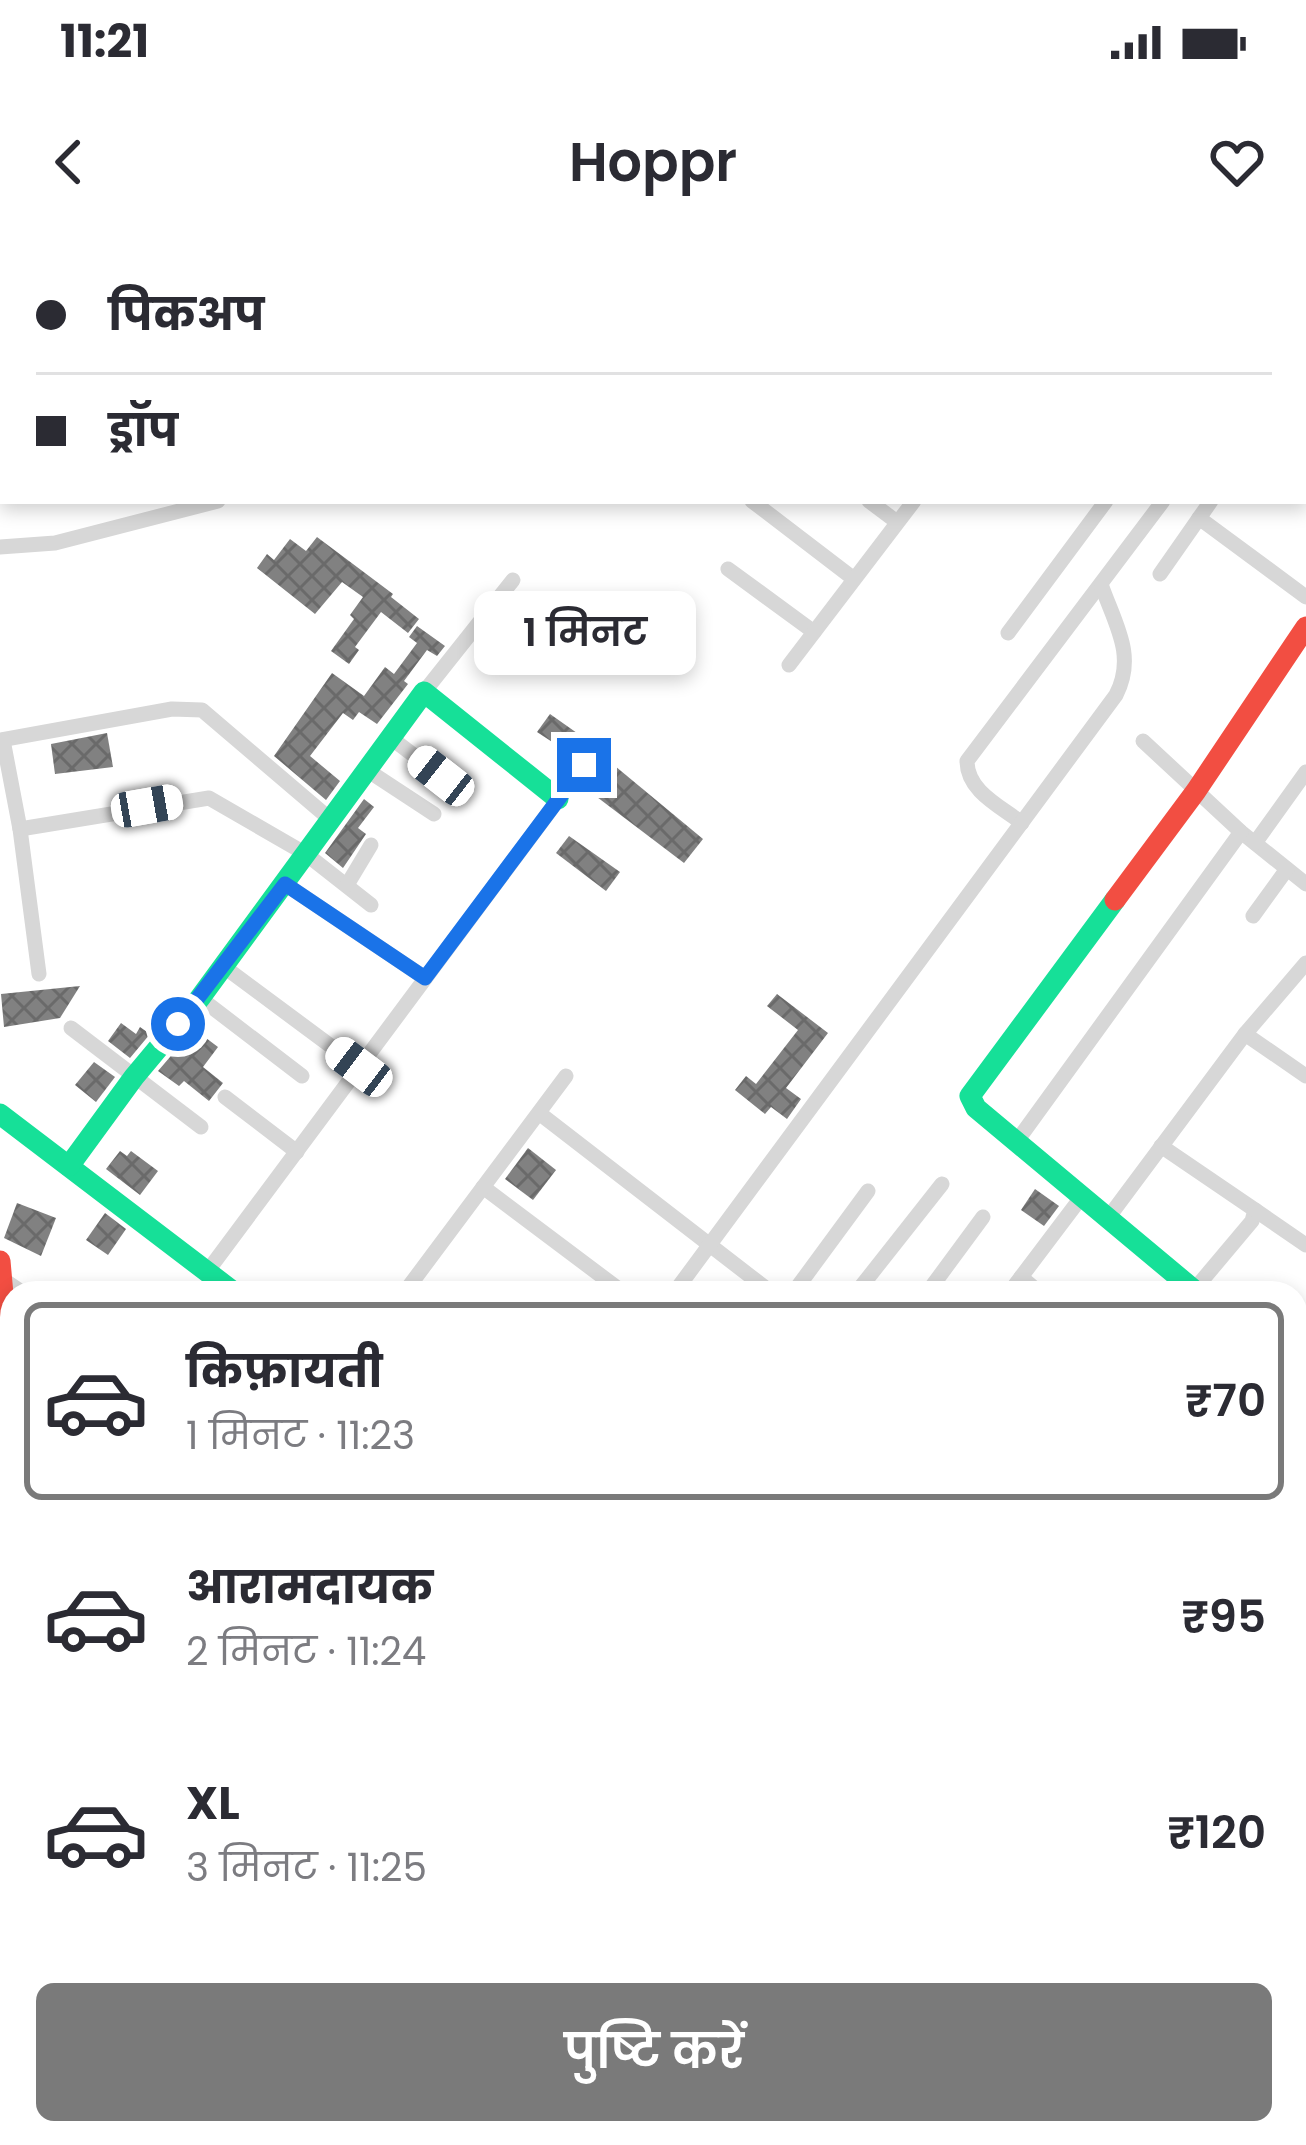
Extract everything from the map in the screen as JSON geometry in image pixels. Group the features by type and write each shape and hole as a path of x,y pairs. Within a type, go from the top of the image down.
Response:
{"street":[{"path":"0,547 55,543 206,504"},
{"path":"756,504 854,578"},
{"path":"873,504 897,521"},
{"path":"789,665 911,504"},
{"path":"1008,633 1104,504"},
{"path":"1022,824 975,788 968,779 967,760 1161,504"},
{"path":"1160,574 1209,504"},
{"path":"1199,518 1306,597"},
{"path":"728,569 814,632"},
{"path":"69,1166 513,580"},
{"path":"683,1281 1022,824 1125,677 1124,650 1102,587"},
{"path":"1180,1281 976,1108 970,1096 1196,791 1306,627"},
{"path":"424,692 558,799"},
{"path":"39,974 20,829 2,740 172,709 202,710 332,820"},
{"path":"391,738 441,776"},
{"path":"1143,741 1241,832 1304,879"},
{"path":"207,1272 584,765"},
{"path":"368,770 434,814"},
{"path":"1255,843 1306,772"},
{"path":"20,829 209,798 306,854 371,905"},
{"path":"1018,1141 1241,832"},
{"path":"347,885 371,845"},
{"path":"1252,916 1287,868"},
{"path":"285,884 425,978"},
{"path":"1108,1218 1245,1034 1306,963"},
{"path":"223,966 359,1067"},
{"path":"200,998 302,1076"},
{"path":"71,1028 201,1127"},
{"path":"1245,1034 1306,1076"},
{"path":"413,1281 566,1076"},
{"path":"225,1097 296,1152"},
{"path":"538,1113 756,1281"},
{"path":"0,1114 219,1281"},
{"path":"1161,1146 1306,1245"},
{"path":"865,1281 942,1184"},
{"path":"483,1187 608,1281"},
{"path":"802,1281 868,1191"},
{"path":"1018,1281 1083,1196"},
{"path":"1200,1281 1256,1210"},
{"path":"936,1281 983,1217"},
{"path":"0,1261 2,1278"},
{"path":"1021,1277 1026,1281"}],"building":[{"path":"317,537 419,619 408,633 381,612 355,647 359,650 349,664 331,651 363,597 342,582 315,614 257,568 267,554 274,560 290,539 306,551"},
{"path":"417,626 445,646 437,656 427,650 377,724 359,712 353,720 343,713 310,756 340,781 326,800 274,756 332,673 364,696 385,667 394,674 417,643 409,637"},
{"path":"550,714 594,745 587,754 575,757 537,732"},
{"path":"107,733 113,767 55,774 51,744"},
{"path":"615,766 703,839 684,863 593,794"},
{"path":"364,799 374,807 358,828 366,834 343,868 325,853"},
{"path":"569,836 620,872 606,891 556,853"},
{"path":"80,986 60,1018 4,1027 1,994"},
{"path":"777,994 828,1033 786,1088 801,1099 787,1119 771,1107 765,1114 735,1090 746,1076 756,1084 798,1030 767,1006"},
{"path":"121,1023 136,1034 140,1027 150,1034 130,1058 108,1041"},
{"path":"194,1029 218,1047 203,1067 223,1083 209,1101 184,1081 179,1086 158,1071"},
{"path":"94,1062 115,1077 96,1102 75,1085"},
{"path":"528,1148 556,1170 533,1200 505,1179"},
{"path":"120,1151 127,1156 131,1151 158,1171 140,1195 106,1169"},
{"path":"1035,1189 1059,1206 1044,1226 1021,1210"},
{"path":"17,1203 56,1218 41,1256 4,1238"},
{"path":"105,1213 126,1229 108,1255 86,1240"}],"traffic: fast":[{"path":"69,1166 200,998 424,692 558,799"},
{"path":"1115,900 970,1096 976,1108 1183,1281"},
{"path":"0,1114 219,1281"}],"traffic: jam":[{"path":"1115,900 1196,791 1306,627"},
{"path":"0,1261 2,1281"}],"route":[{"path":"178,1024 285,884 425,978 584,765"}]}
